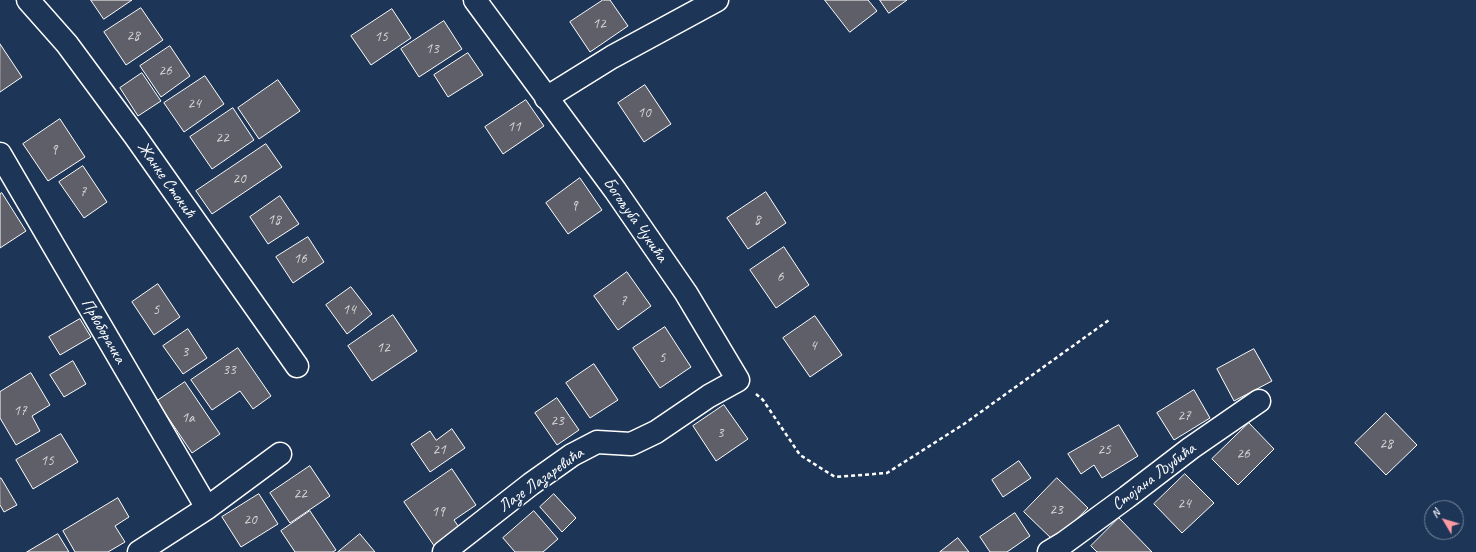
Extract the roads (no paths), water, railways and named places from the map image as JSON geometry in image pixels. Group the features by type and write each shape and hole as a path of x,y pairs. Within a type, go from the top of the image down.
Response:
{"street":[{"name":"Жанке Стокић","path":"28,0 71,50 135,136 297,366"},
{"name":"Богољуба Чукића","path":"475,0 615,190 686,293 738,380"},
{"path":"546,98 612,57 717,0"},
{"name":"Првоборачка","path":"0,154 207,508"},
{"name":"Лазе Лазаревића","path":"444,552 531,484 572,455 597,442 631,444 656,432 709,396 738,380"},
{"name":"Стојана Љубића","path":"1049,552 1064,543 1127,497 1191,448 1260,401"},
{"path":"139,552 207,508 280,454"}]}
